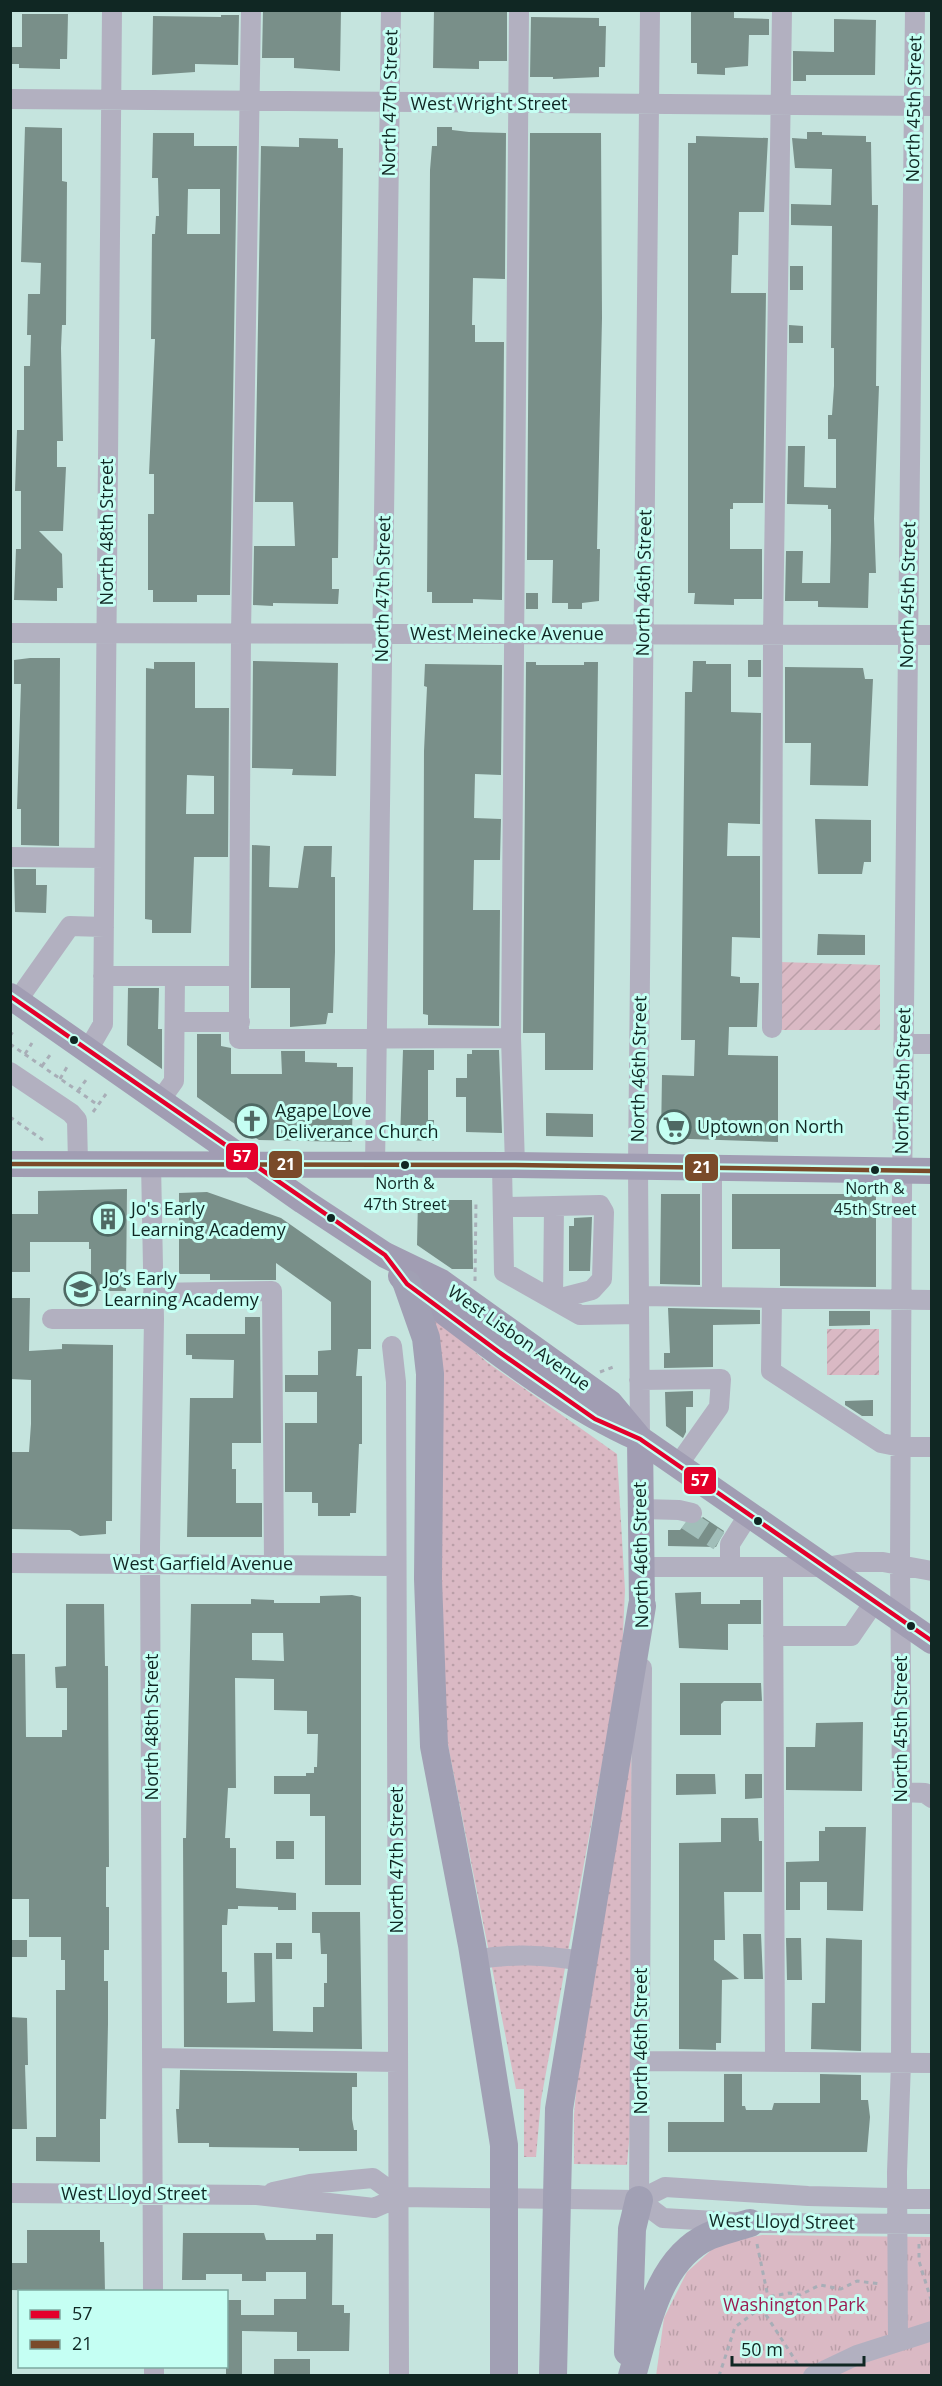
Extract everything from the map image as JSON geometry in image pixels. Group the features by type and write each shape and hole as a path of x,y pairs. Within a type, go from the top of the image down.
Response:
{"highway":[{"path":"407,1284 426,1338 430,1374 428,1579 434,1746 474,1960 504,2145 504,2376"},
{"path":"553,2376 555,2175 559,2109 642,1606"},
{"path":"628,2376 632,2229 639,2200"},
{"path":"632,2376 651,2312 663,2283 674,2266 708,2237 753,2234"}],"main road":[{"name":"West Lisbon Avenue","path":"14,998 159,1102 385,1255 441,1282 610,1402 640,1439"},
{"path":"10,1164 151,1163 375,1167 508,1165 932,1171"},
{"name":"West Lisbon Avenue","path":"385,1255 407,1284 595,1419 640,1439 932,1641"},
{"name":"North 46th Street","path":"640,1439 642,1606"}],"street":[{"name":"North 48th Street","path":"88,1050 103,1024 112,10"},
{"path":"252,10 241,634 239,1039 511,1038"},
{"name":"North 47th Street","path":"375,1167 391,10"},
{"path":"519,10 511,1038 508,1165 503,1207 504,1272 580,1315 639,1305 712,1297 932,1300"},
{"name":"North 46th Street","path":"640,1439 638,1167 650,10"},
{"path":"772,1028 773,635 782,10"},
{"name":"North 45th Street","path":"898,2340 897,2199 901,2063 902,1792 901,1300 907,635 923,106 915,10"},
{"name":"West Wright Street","path":"10,99 923,106"},
{"name":"West Meinecke Avenue","path":"10,633 932,635"},
{"path":"10,857 104,858"},
{"path":"14,998 70,926 104,927"},
{"path":"103,976 239,976"},
{"path":"159,1102 174,1081 175,976"},
{"path":"175,1022 240,1023"},
{"path":"903,1044 932,1044"},
{"path":"10,1072 71,1113 77,1120 78,1163"},
{"name":"North 48th Street","path":"151,1163 154,1305 150,1565 153,2290"},
{"path":"712,1168 712,1297"},
{"path":"503,1207 554,1206 569,1203 600,1204 604,1212 602,1279 592,1290 553,1300"},
{"path":"553,1300 554,1206"},
{"path":"52,1319 272,1291 274,1565"},
{"path":"772,1298 771,1371 881,1443 901,1447 932,1447"},
{"name":"North 47th Street","path":"392,1346 395,1372 399,2376"},
{"path":"639,1380 721,1379 719,1407 678,1465"},
{"path":"641,1509 686,1514 699,1480"},
{"path":"730,1567 724,1540 749,1514"},
{"path":"641,1567 825,1567 856,1562 883,1562 932,1571"},
{"name":"West Garfield Avenue","path":"10,1563 395,1566"},
{"path":"773,1567 775,2062"},
{"path":"773,1636 851,1636 875,1602"},
{"name":"North 46th Street","path":"639,2200 642,1606"},
{"path":"902,1792 925,1793 932,1798"},
{"path":"474,1960 508,1954 548,1955 583,1960"},
{"path":"153,2058 398,2062"},
{"path":"641,2061 932,2063"},
{"name":"West Lloyd Street","path":"257,2195 310,2184 373,2178 399,2196"},
{"name":"West Lloyd Street","path":"10,2193 257,2195 374,2208 399,2196 639,2200 666,2187 932,2199"},
{"name":"West Lloyd Street","path":"639,2200 663,2218 753,2234 897,2224 932,2224"},
{"path":"806,2371 932,2331"}],"path":[{"path":"10,1036 14,1030"},
{"path":"25,1054 32,1043"},
{"path":"10,1044 98,1105"},
{"path":"42,1066 50,1055"},
{"path":"60,1078 68,1067"},
{"path":"78,1091 86,1080"},
{"path":"10,1118 43,1140"},
{"path":"475,1292 476,1200"},
{"path":"594,1377 603,1370 616,1366"},
{"path":"753,2234 768,2297 766,2315 806,2371"},
{"path":"919,2244 918,2261 932,2302"},
{"path":"719,2376 735,2327 762,2307 768,2297 789,2293 800,2295 820,2285 841,2289 857,2280 897,2287"}],"green space":[{"path":"779,962 880,965 880,1030 779,1030"},
{"path":"434,1316 488,1363 617,1454 625,1590 622,1655 541,2100 536,2157 524,2157 524,2089 516,2089 445,1730"},
{"path":"827,1329 879,1329 879,1375 827,1375"},
{"path":"631,1717 635,2075 627,2165 574,2164 574,2114 577,2081"},
{"name":"Washington Park","path":"762,2235 931,2237 931,2375 656,2376 664,2318 687,2272 718,2244"}],"building":[{"path":"263,10 341,10 340,71 294,68 294,58 262,58"},
{"path":"434,10 507,10 507,61 479,61 479,69 433,68"},
{"path":"691,10 734,10 734,18 769,19 769,35 749,35 748,66 725,68 725,75 697,74 697,63 691,63"},
{"path":"22,14 68,14 67,59 60,59 60,69 19,68 19,64 10,64 10,47 22,47"},
{"path":"221,15 239,15 238,65 195,64 195,72 152,75 153,16 221,17"},
{"path":"531,17 599,18 599,26 606,26 605,67 599,67 599,77 553,79 553,77 530,77"},
{"path":"834,19 876,20 875,75 806,75 806,81 793,81 793,51 834,52"},
{"path":"25,127 62,128 62,181 67,182 66,325 62,325 61,348 63,441 57,441 57,467 66,467 63,531 39,531 62,554 63,588 57,588 57,601 14,600 16,549 21,549 21,491 15,491 17,430 24,430 24,366 30,366 31,335 27,335 28,294 40,294 41,263 21,262"},
{"path":"437,127 452,127 452,130 469,132 506,133 505,279 473,278 472,325 475,325 475,342 504,342 502,600 473,599 473,603 432,603 432,592 427,592 430,170 432,146 437,146"},
{"path":"807,132 822,132 822,135 866,136 866,142 871,142 872,205 878,205 876,386 879,386 874,519 876,573 869,573 868,608 818,607 818,601 785,601 786,551 803,551 802,583 830,583 831,540 831,509 828,509 828,505 787,504 788,446 805,446 804,487 836,488 836,439 828,439 828,415 832,415 834,386 834,348 831,348 832,226 791,225 791,204 831,205 832,169 795,168 792,138 807,139"},
{"path":"153,133 194,133 194,146 237,146 230,595 197,595 197,602 153,602 153,590 148,590 148,514 154,514 154,474 149,474 155,339 151,339 152,234 155,234 156,216 159,216 158,178 152,178","holes":["188,189 220,189 220,234 187,234"]},
{"path":"530,133 601,133 602,318 597,549 600,549 599,601 582,603 582,609 568,609 568,603 552,603 553,560 527,560"},
{"path":"696,136 768,138 764,212 739,212 738,255 732,255 731,293 766,293 763,503 733,503 733,509 730,509 730,549 762,549 762,599 734,599 734,605 694,604 695,593 688,593 688,143 696,143"},
{"path":"299,138 338,139 338,148 343,148 338,558 332,558 332,589 339,589 338,604 253,605 254,546 295,546 293,502 255,502 261,146 299,147"},
{"path":"790,266 803,266 803,290 790,290"},
{"path":"789,325 803,326 803,343 789,343"},
{"path":"526,593 538,593 538,609 526,609"},
{"path":"60,658 59,846 21,845 21,809 17,809 21,684 14,684 14,660"},
{"path":"748,660 761,660 761,677 748,677"},
{"path":"253,661 338,663 336,776 292,775 293,769 252,768"},
{"path":"693,661 706,661 706,664 731,664 731,712 761,713 760,824 728,823 727,856 760,856 760,938 732,937 731,976 740,977 740,983 759,983 757,1027 729,1027 728,1055 778,1056 778,1142 661,1138 662,1075 694,1076 695,1040 681,1040 685,692 692,692"},
{"path":"154,662 195,662 195,708 229,708 228,857 194,857 191,933 152,933 152,920 145,919 146,668 154,669","holes":["187,775 214,776 214,814 186,814"]},
{"path":"526,662 536,662 536,665 584,665 584,662 598,662 593,1070 545,1070 545,1033 523,1033"},
{"path":"425,664 502,665 501,775 475,774 474,818 501,819 500,860 474,860 473,910 500,910 499,1026 428,1025 428,1015 423,1014 424,751 427,687 424,686"},
{"path":"785,667 863,668 865,679 873,679 868,786 810,785 811,743 785,743"},
{"path":"815,819 871,820 871,862 864,862 862,874 818,874"},
{"path":"252,845 270,846 269,887 298,888 304,846 332,846 331,877 335,877 333,1013 328,1013 326,1024 290,1027 290,988 251,988"},
{"path":"14,869 36,869 36,885 47,885 46,913 15,912"},
{"path":"818,934 865,935 865,955 817,955"},
{"path":"128,988 159,988 158,1029 162,1029 162,1069 127,1045"},
{"path":"197,1034 221,1034 221,1046 231,1048 231,1074 282,1074 281,1051 305,1051 305,1062 337,1063 337,1067 353,1067 352,1142 259,1140 232,1122 197,1097"},
{"path":"403,1050 434,1050 434,1070 428,1070 428,1120 434,1120 434,1141 400,1140"},
{"path":"472,1050 499,1050 502,1133 466,1132 466,1097 456,1097 456,1078 467,1078 467,1054 472,1054"},
{"path":"546,1113 593,1114 593,1137 546,1136"},
{"path":"127,1189 126,1291 98,1291 98,1284 91,1284 89,1242 30,1242 30,1272 12,1272 10,1214 38,1214 38,1191"},
{"path":"207,1192 281,1218 371,1281 371,1349 358,1349 356,1376 362,1376 362,1444 359,1444 356,1513 350,1513 350,1516 318,1516 318,1503 312,1503 312,1492 285,1492 285,1423 317,1423 317,1392 285,1392 285,1375 318,1375 318,1351 331,1350 331,1302 276,1263 276,1280 210,1280 210,1274 179,1274 179,1193"},
{"path":"661,1194 700,1194 700,1285 660,1284"},
{"path":"732,1194 876,1194 876,1287 780,1286 780,1249 732,1249"},
{"path":"418,1200 472,1200 473,1269 452,1269 417,1245"},
{"path":"592,1217 590,1271 569,1271 569,1226 574,1226 574,1218"},
{"path":"11,1298 30,1298 29,1351 62,1349 62,1344 113,1345 112,1521 106,1521 106,1534 80,1536 70,1530 11,1529 12,1452 29,1452 31,1380 11,1379"},
{"path":"668,1308 760,1310 760,1324 713,1325 713,1367 664,1368 664,1353 670,1353"},
{"path":"829,1311 870,1311 870,1325 829,1326"},
{"path":"245,1317 260,1317 261,1443 232,1443 232,1469 236,1469 236,1503 262,1503 262,1537 187,1537 190,1398 233,1398 234,1360 192,1359 192,1355 186,1355 186,1334 245,1334"},
{"path":"693,1391 693,1407 686,1407 686,1432 683,1438 666,1426 665,1392"},
{"path":"873,1400 873,1416 862,1416 845,1405 845,1401"},
{"path":"703,1517 724,1531 716,1547 668,1546 668,1530 680,1530 685,1524 696,1524"},
{"path":"701,1592 701,1604 740,1604 740,1600 761,1600 761,1624 728,1624 728,1650 679,1648 675,1593"},
{"path":"320,1596 361,1597 361,1885 325,1885 325,1816 310,1816 310,1794 274,1794 274,1776 306,1776 306,1773 314,1773 314,1767 317,1767 318,1734 307,1734 307,1711 274,1710 274,1679 235,1678 236,1788 228,1788 225,1838 230,1838 230,1848 236,1848 236,1888 296,1893 296,1910 238,1906 238,1909 228,1909 227,1925 222,1925 222,1972 227,1972 227,2003 255,2002 254,1953 272,1953 273,2031 313,2032 313,2007 324,2007 327,1954 321,1954 320,1933 312,1933 312,1912 360,1912 362,2049 184,2047 183,1838 186,1838 191,1604 251,1604 251,1599 274,1600 274,1603 320,1603","holes":["252,1633 283,1633 284,1661 252,1660"]},
{"path":"66,1604 104,1604 105,1666 108,1666 109,1867 106,1867 106,1907 109,1907 109,1950 104,1950 104,1981 108,1981 108,2024 106,2119 100,2119 100,2162 36,2161 36,2137 56,2137 56,1990 65,1990 65,1960 61,1960 61,1937 29,1937 29,1899 10,1899 10,1654 25,1654 26,1737 62,1737 62,1730 67,1730 67,1688 56,1688 55,1667 66,1666"},
{"path":"680,1683 761,1683 762,1701 724,1701 721,1704 721,1735 680,1735"},
{"path":"863,1722 862,1791 786,1790 786,1747 815,1747 816,1723"},
{"path":"676,1774 715,1774 716,1794 676,1795"},
{"path":"745,1774 762,1774 762,1798 745,1799"},
{"path":"721,1818 758,1818 759,1841 762,1841 762,1892 724,1892 725,1940 714,1940 714,1960 739,1979 722,1980 721,2043 716,2043 716,2050 679,2049 679,1843 721,1842"},
{"path":"825,1827 866,1827 863,1911 827,1910 827,1882 800,1882 800,1910 786,1910 786,1862 819,1861 819,1831 825,1831"},
{"path":"276,1841 294,1841 294,1859 276,1859"},
{"path":"743,1934 761,1934 763,1979 744,1979"},
{"path":"786,1938 801,1938 802,1980 787,1980"},
{"path":"826,1938 862,1940 861,2051 811,2049 812,2003 825,2003"},
{"path":"10,1940 27,1940 27,1957 10,1957"},
{"path":"276,1943 292,1943 292,1959 276,1959"},
{"path":"10,2017 27,2018 28,2065 25,2065 27,2129 10,2129"},
{"path":"180,2070 357,2073 357,2087 352,2087 352,2119 354,2130 357,2130 357,2151 209,2147 209,2143 178,2143 176,2109 179,2109"},
{"path":"724,2074 742,2074 742,2106 745,2106 746,2110 772,2110 774,2103 820,2103 820,2074 861,2075 861,2100 868,2100 870,2117 867,2152 668,2152 668,2122 724,2122"},
{"path":"27,2230 100,2230 100,2242 104,2242 105,2290 10,2290 10,2263 27,2263"},
{"path":"183,2233 264,2233 266,2240 316,2240 316,2234 333,2234 332,2305 344,2305 344,2313 350,2313 349,2351 297,2351 297,2332 242,2331 242,2376 226,2376 228,2300 241,2300 241,2315 274,2315 274,2299 306,2299 306,2272 266,2272 266,2281 242,2281 242,2274 206,2274 206,2280 182,2280"},
{"path":"274,2359 310,2359 310,2376 274,2376"}],"tunnel":[{"path":"687,1520 719,1541"}],"transit line":[{"name":"57","path":"10,996 385,1255 407,1284 499,1352 595,1419 640,1439 932,1641"},
{"name":"21","path":"10,1164 515,1165 932,1171"}],"place":[{"name":"Agape Love Deliverance Church","path":"252,1121"},
{"name":"Uptown on North","path":"674,1127"},
{"name":"North & 47th Street","path":"405,1165"},
{"name":"North & 45th Street","path":"875,1170"},
{"name":"Jo's Early Learning Academy","path":"108,1219"},
{"name":"Jo’s Early Learning Academy","path":"81,1289"}]}
